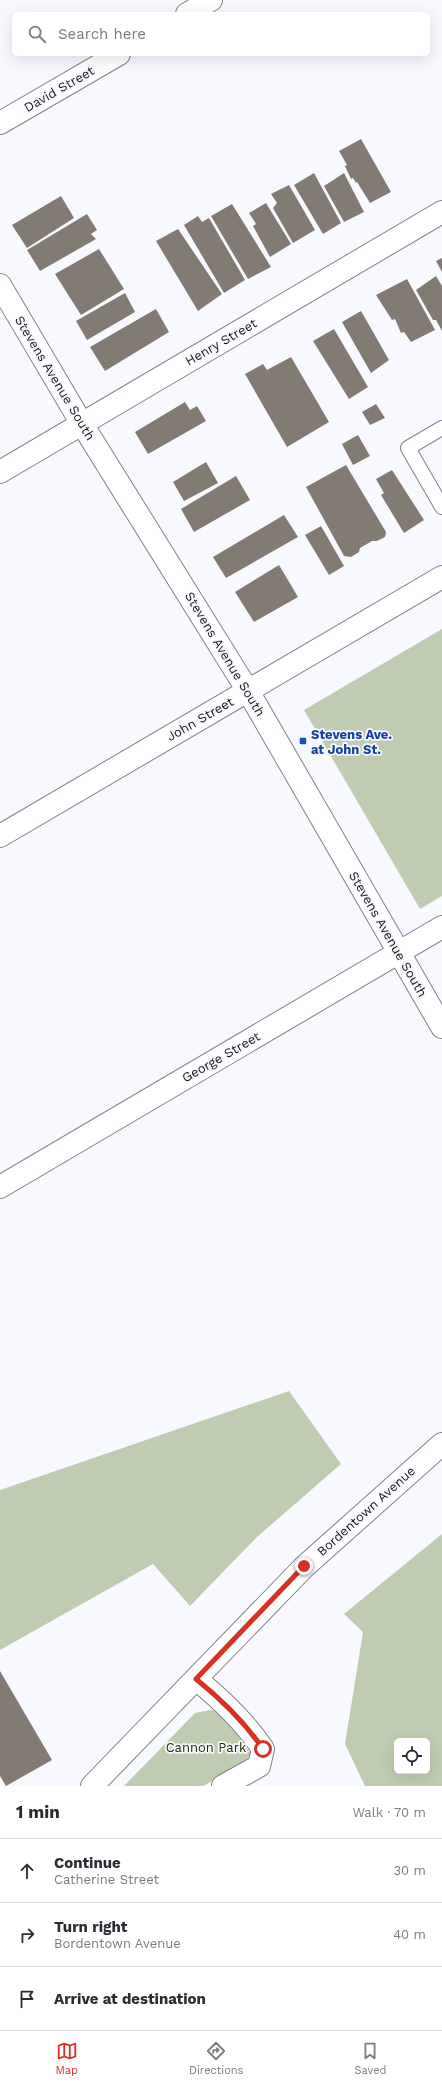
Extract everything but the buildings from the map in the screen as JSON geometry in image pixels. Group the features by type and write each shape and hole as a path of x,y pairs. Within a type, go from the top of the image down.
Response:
{"street":[{"path":"190,12 211,0"},
{"name":"David Street","path":"0,124 116,56"},
{"name":"Henry Street","path":"0,472 442,212"},
{"name":"Stevens Avenue South","path":"0,285 82,424 248,691 442,1027"},
{"name":"John Street","path":"0,836 442,577"},
{"name":"George Street","path":"0,1187 442,927"},
{"name":"Bordentown Avenue","path":"92,1786 304,1566 442,1444"},
{"path":"196,1679 224,1702 248,1727 263,1749 259,1766 223,1786"}],"lane":[{"path":"442,428 408,448 442,507"}],"green space":[{"path":"442,629 442,896 420,909 304,710"},
{"path":"289,1391 341,1464 257,1537 190,1606 153,1564 0,1650 0,1490"},
{"path":"442,1534 442,1786 365,1786 345,1744 363,1632 344,1614"},
{"name":"Cannon Park","path":"210,1710 220,1711 251,1754 242,1765 203,1786 124,1786 195,1713"}],"place":[{"name":"Stevens Ave. at John St.","path":"303,741"}],"route":[{"path":"263,1749 248,1727 224,1702 196,1679 304,1566"}]}
